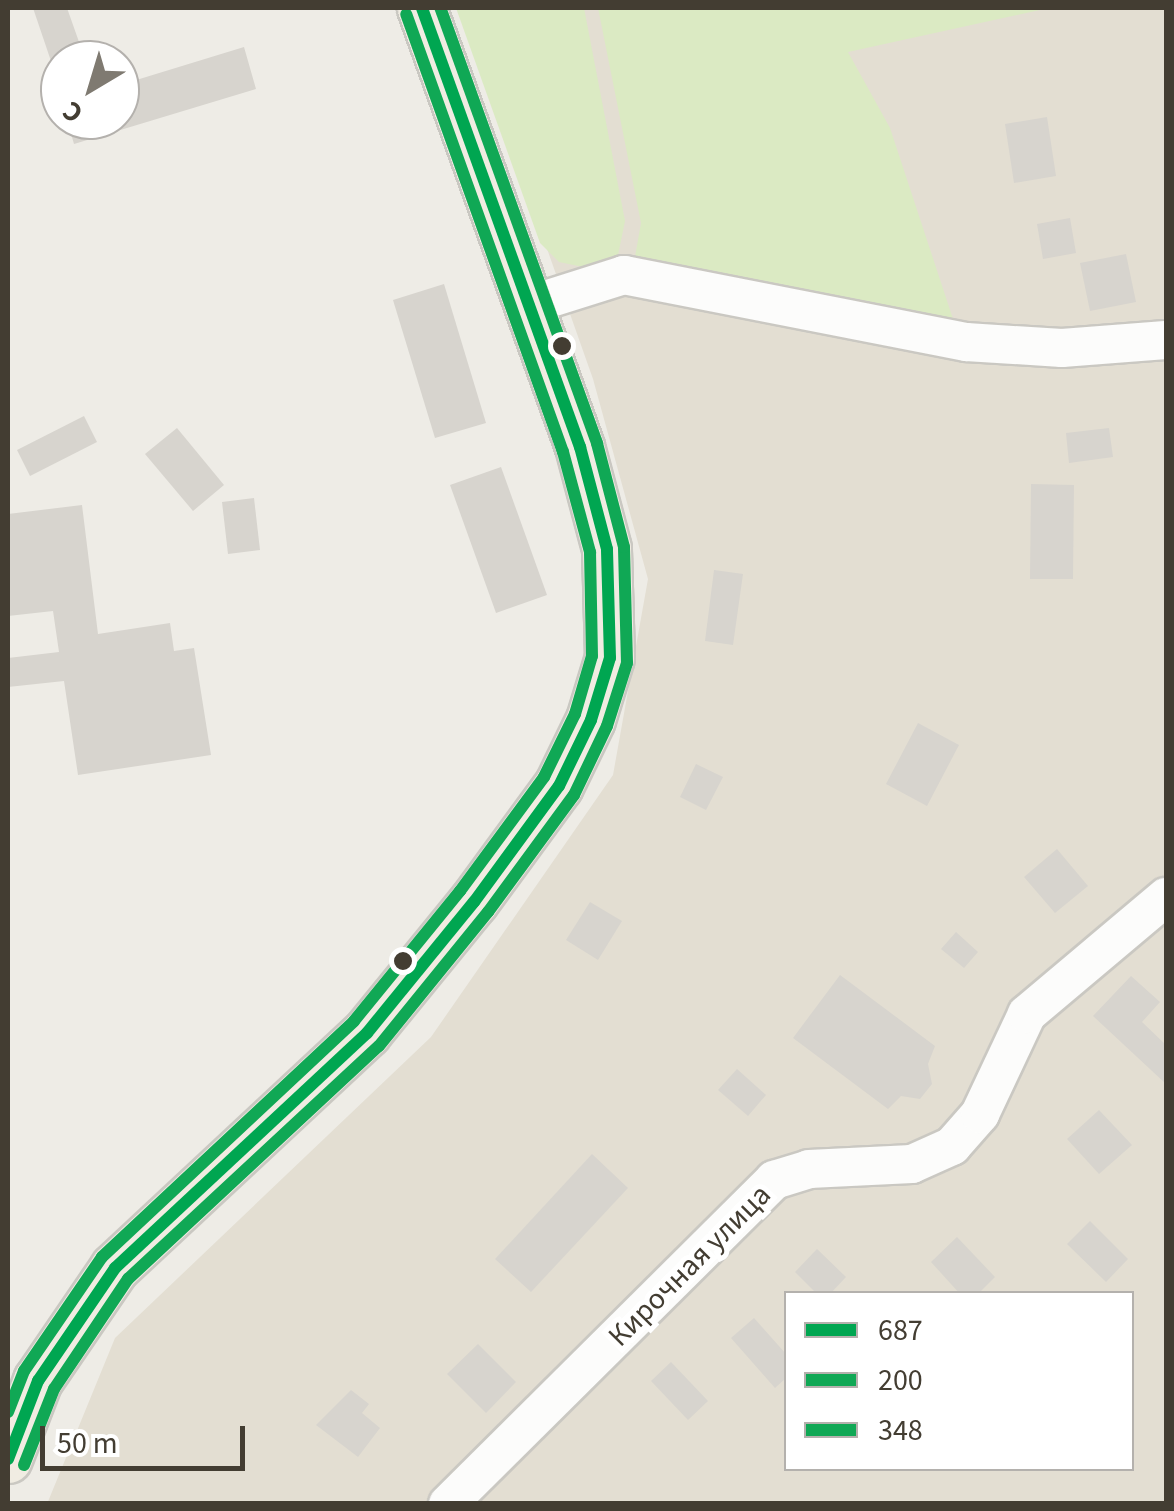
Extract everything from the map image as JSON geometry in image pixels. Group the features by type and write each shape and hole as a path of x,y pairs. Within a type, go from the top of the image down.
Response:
{"main road":[{"path":"8,1458 38,1381 116,1268 368,1032 559,786 591,720 611,647 607,549 530,305 422,8"}],"street":[{"path":"530,305 624,275 966,342 1062,348 1166,340"},
{"name":"Кирочная улица","path":"448,1504 774,1180 810,1169 912,1164 952,1146 980,1114 1035,1005 1166,897"}],"shaded area":[{"path":"462,8 1166,8 1166,1503 47,1504 115,1338 431,1037 613,775 648,579 593,379"}],"green space":[{"path":"456,8 584,8 625,221 617,260 593,269 559,262 540,243"},
{"path":"598,8 1049,8 848,52 890,128 953,319 633,268 641,223"}],"building":[{"path":"33,8 67,8 78,40 44,40"},
{"path":"244,47 256,89 140,124 140,79"},
{"path":"1047,117 1056,176 1014,183 1005,124"},
{"path":"1070,218 1076,253 1043,259 1037,224"},
{"path":"1126,254 1136,302 1090,311 1080,263"},
{"path":"444,284 486,423 435,438 393,300"},
{"path":"84,416 97,442 30,476 17,450"},
{"path":"177,428 224,485 193,511 145,454"},
{"path":"1109,428 1113,457 1069,463 1066,433"},
{"path":"501,467 547,595 496,613 450,485"},
{"path":"1031,484 1074,485 1073,579 1030,579"},
{"path":"254,498 260,550 228,554 222,502"},
{"path":"82,505 98,634 170,623 174,651 194,648 211,755 78,775 64,681 8,687 8,658 59,652 53,611 8,616 8,514"},
{"path":"714,570 743,574 733,645 705,641"},
{"path":"918,723 959,745 927,806 886,784"},
{"path":"696,764 723,777 706,810 680,797"},
{"path":"1057,849 1088,886 1055,913 1024,877"},
{"path":"590,902 622,921 598,960 566,940"},
{"path":"956,932 978,952 964,968 941,949"},
{"path":"840,975 935,1046 928,1064 932,1084 920,1099 901,1096 888,1109 793,1038"},
{"path":"1131,976 1160,1002 1142,1022 1166,1045 1166,1084 1093,1016"},
{"path":"737,1069 766,1095 748,1116 718,1090"},
{"path":"1099,1110 1132,1145 1099,1174 1067,1139"},
{"path":"592,1154 628,1188 531,1292 495,1259"},
{"path":"1090,1221 1128,1259 1106,1282 1067,1244"},
{"path":"957,1237 995,1277 981,1291 957,1291 931,1262"},
{"path":"817,1249 846,1277 833,1291 814,1291 795,1272"},
{"path":"754,1318 784,1352 784,1380 775,1388 731,1338"},
{"path":"478,1344 516,1382 486,1413 447,1374"},
{"path":"671,1362 708,1401 688,1420 651,1381"},
{"path":"351,1390 369,1404 362,1413 380,1428 358,1457 316,1425"}],"transit line":[{"name":"687","path":"8,1459 38,1381 115,1268 367,1033 474,902 559,786 591,720 610,658 607,549 580,447 422,8"},
{"name":"200","path":"24,1465 54,1389 128,1279 379,1046 488,912 574,795 607,726 627,663 624,547 597,443 440,8"},
{"name":"348","path":"8,1412 24,1371 102,1257 354,1021 460,891 544,777 575,714 592,656 590,552 563,452 406,14"}]}
